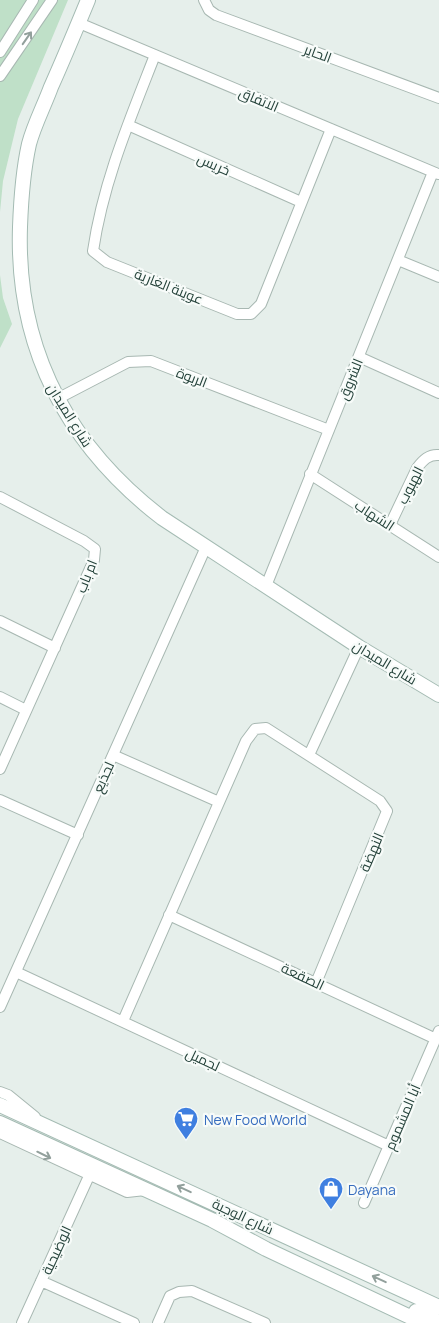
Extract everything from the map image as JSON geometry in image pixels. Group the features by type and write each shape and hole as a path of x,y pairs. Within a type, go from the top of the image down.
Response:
{"street":[{"path":"0,52 33,0"},
{"path":"0,76 52,0"},
{"name":"شارع الميدان","path":"88,0 30,142 21,206 20,260 28,322 41,362 57,399 76,429 98,457 138,499 206,547 359,647 439,695"},
{"name":"الحاير","path":"204,0 209,10 216,16 439,98"},
{"name":"الاتفاق","path":"79,23 436,173"},
{"name":"عوينة الغارية","path":"155,55 110,174 97,227 93,251 107,262 237,314 250,314 261,304 331,129"},
{"name":"خريس","path":"128,125 301,202"},
{"name":"الشروق","path":"266,586 358,357 436,173"},
{"path":"398,260 439,277"},
{"path":"358,357 439,393"},
{"name":"الربوة","path":"57,399 128,362 151,361 329,430"},
{"name":"الهبوب","path":"390,525 417,468 422,461 433,454 439,455"},
{"name":"الشهاب","path":"310,474 439,557"},
{"name":"ام باب","path":"0,496 84,541 95,549 94,560 0,769"},
{"name":"لجذيع","path":"0,1007 206,547"},
{"path":"0,620 55,648"},
{"path":"309,755 359,647"},
{"path":"0,696 26,710"},
{"name":"النهضة","path":"123,1021 246,741 255,729 266,728 380,801 387,811 316,983"},
{"path":"113,755 219,802"},
{"path":"0,800 78,835"},
{"name":"الصقعة","path":"169,915 316,983 437,1035"},
{"name":"لجميل","path":"16,972 389,1146"},
{"name":"أبا المشموم","path":"364,1203 437,1035"},
{"name":"شارع الوجبة","path":"0,1092 8,1095 46,1126"},
{"name":"شارع الوجبة","path":"0,1104 439,1307"},
{"name":"شارع الوجبة","path":"0,1123 212,1220 423,1323"},
{"name":"شارع الوجبة","path":"0,1134 127,1192 145,1190"},
{"name":"الوضيحية","path":"22,1323 89,1176"},
{"path":"212,1220 268,1240 439,1322"},
{"path":"41,1281 134,1323"},
{"path":"158,1323 170,1296 179,1292 192,1291 264,1323"},
{"path":"409,1293 439,1299"},
{"path":"391,1307 407,1323"}],"green space":[{"path":"0,0 68,0 18,119 3,181 0,212"},
{"path":"0,275 3,298 12,324 0,348"}],"place":[{"name":"New Food World","path":"186,1140"},
{"name":"Dayana","path":"331,1210"}]}
